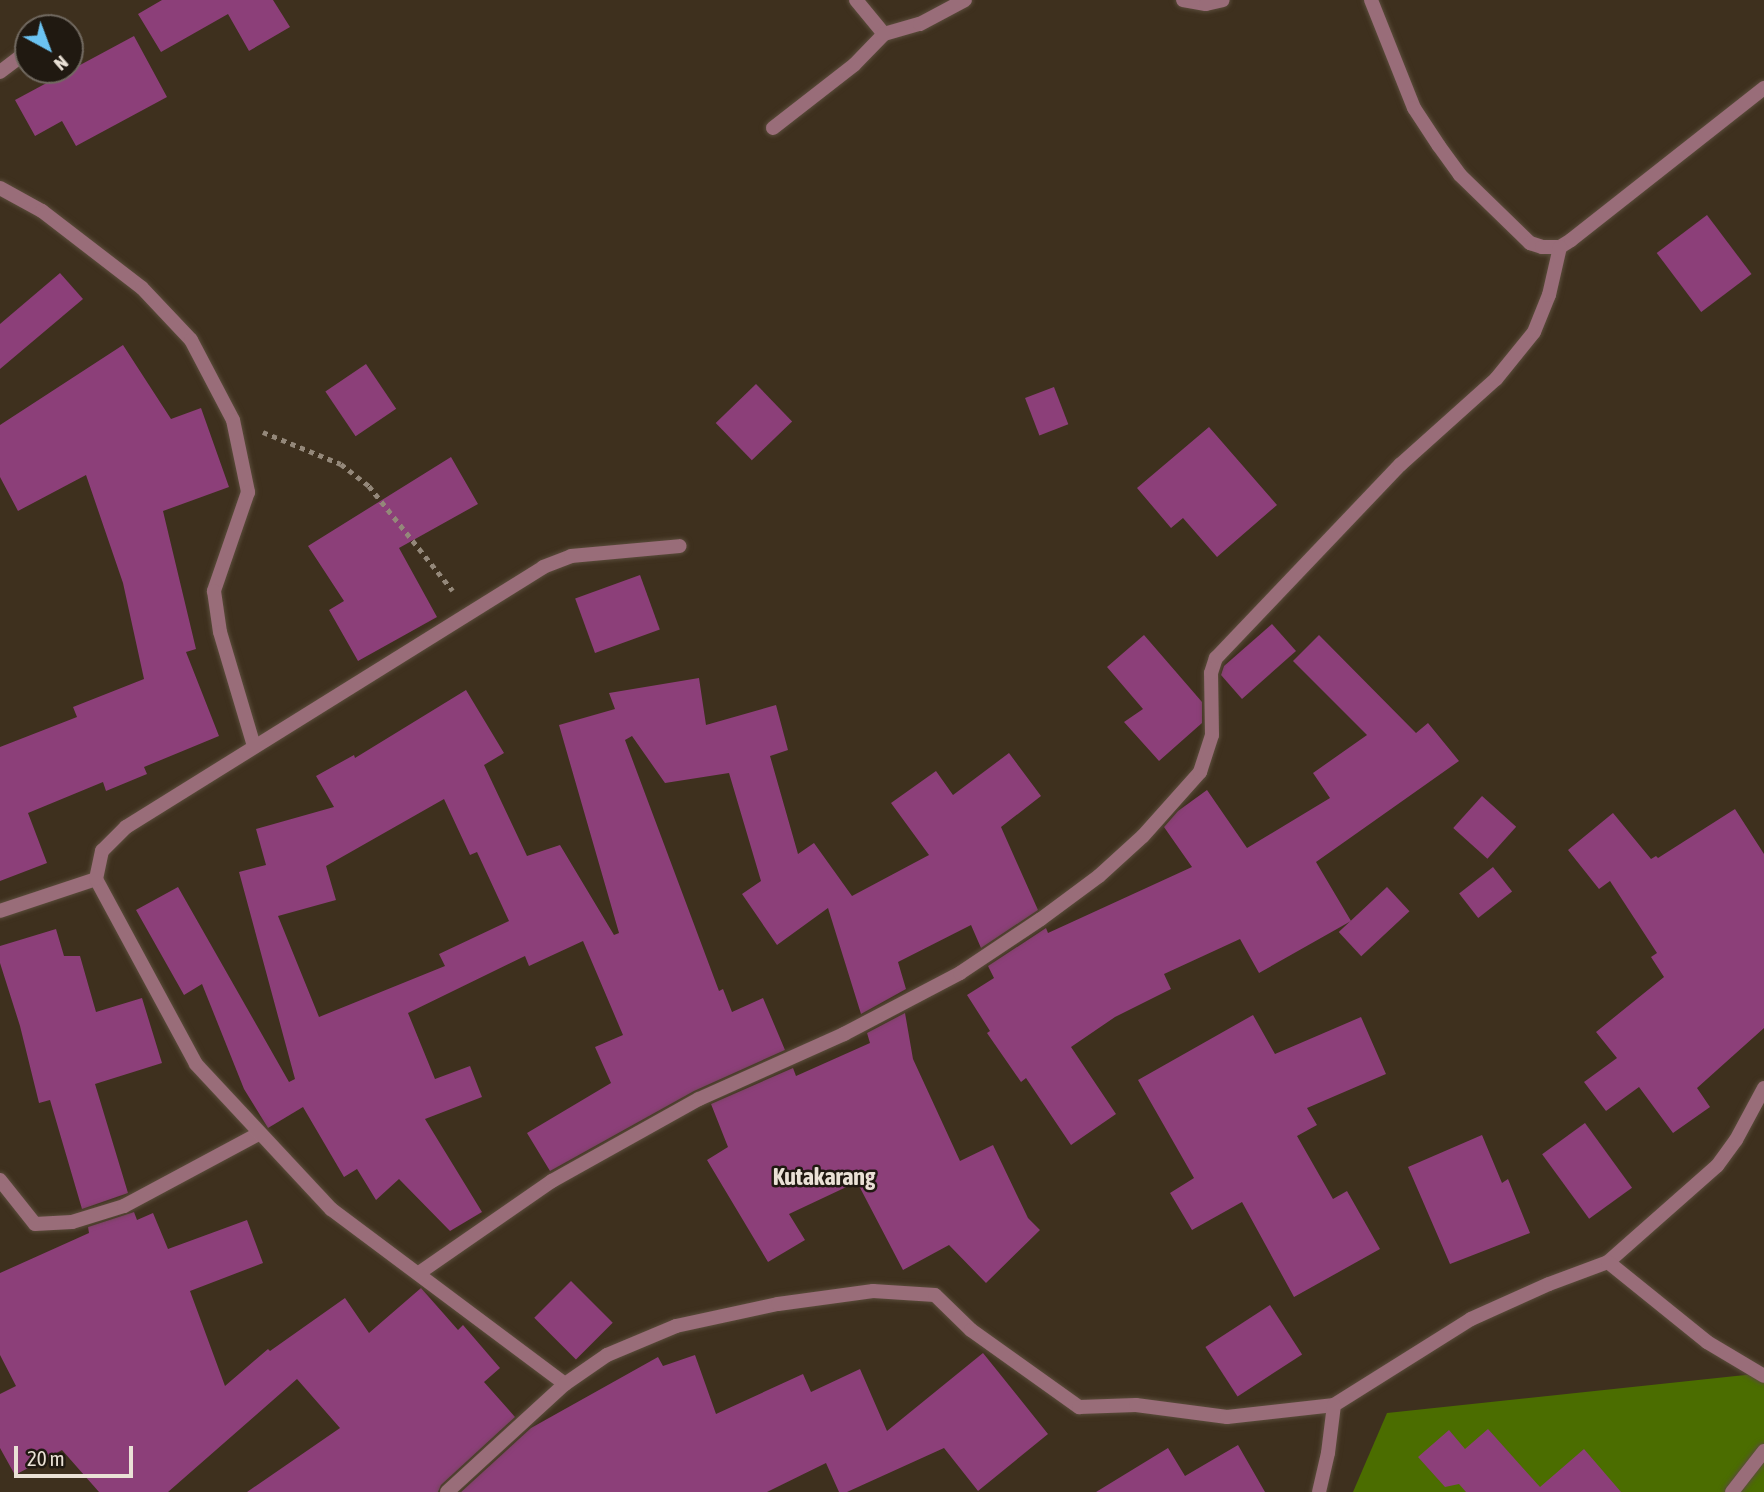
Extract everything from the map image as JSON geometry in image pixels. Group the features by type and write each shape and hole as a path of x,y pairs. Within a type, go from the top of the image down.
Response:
{"street":[{"path":"856,0 884,34"},
{"path":"773,128 854,65 884,34 920,24 965,0"},
{"path":"1183,0 1206,5 1223,0"},
{"path":"1371,0 1415,108 1460,176 1530,243 1550,249 1560,247 1764,88"},
{"path":"0,188 42,211 142,288 191,340 233,420 248,492 214,591 220,632 254,746"},
{"path":"419,1273 552,1181 699,1099 844,1034 960,973 1099,876 1143,836 1200,772 1212,735 1211,673 1216,658 1400,465 1496,379 1534,332 1549,295 1560,247"},
{"path":"565,1384 331,1209 260,1133 196,1064 96,879 102,850 126,827 543,567 571,556 680,546"},
{"path":"0,911 96,879"},
{"path":"447,1492 565,1384 607,1355 677,1326 778,1304 873,1290 935,1295 971,1329 1079,1407 1136,1405 1227,1417 1334,1405 1471,1319 1549,1284 1608,1262 1717,1166 1736,1140 1764,1088"},
{"path":"0,1180 36,1223 72,1222 124,1206 260,1133"},
{"path":"1608,1262 1707,1342 1764,1376"},
{"path":"1320,1492 1334,1405"},
{"path":"1732,1492 1764,1451"}],"path":[{"path":"233,420 341,464 369,486 471,613"}],"green space":[{"path":"1764,1373 1764,1492 1353,1492 1387,1413"}],"building":[{"path":"162,0 273,0 290,27 249,51 228,14 161,52 138,14"},
{"path":"134,36 167,97 76,146 62,121 35,136 15,100 45,84 84,84 84,63"},
{"path":"1707,215 1752,274 1701,312 1657,253"},
{"path":"60,273 83,299 0,369 0,324"},
{"path":"123,345 171,419 201,408 229,487 163,511 196,649 186,652 219,736 144,767 147,774 106,791 103,782 28,813 47,863 0,881 0,747 77,717 73,707 144,679 123,583 86,475 18,511 0,477 0,425"},
{"path":"366,364 396,409 356,436 325,391"},
{"path":"756,384 792,421 752,460 716,423"},
{"path":"1054,387 1068,424 1039,435 1025,398"},
{"path":"1209,427 1277,505 1217,557 1183,518 1171,528 1137,488"},
{"path":"451,457 478,504 399,548 437,617 358,661 329,610 344,601 308,546"},
{"path":"640,575 660,630 595,653 575,599"},
{"path":"1272,624 1296,651 1242,699 1221,675 1224,666"},
{"path":"1144,635 1202,702 1202,723 1159,761 1124,722 1143,709 1107,667"},
{"path":"1319,635 1416,733 1428,723 1459,761 1316,862 1351,921 1259,973 1240,939 1164,974 1171,989 1115,1017 1071,1047 1116,1114 1071,1145 1026,1078 1021,1082 987,1033 990,1031 967,995 994,978 988,966 1046,928 1048,933 1192,867 1164,827 1178,811 1207,790 1247,848 1330,798 1313,773 1367,735 1293,661"},
{"path":"699,678 706,725 776,705 788,750 770,756 798,854 814,843 852,896 929,855 891,803 936,771 953,795 1009,753 1041,796 1001,827 1038,910 981,948 971,925 898,962 906,989 861,1014 828,908 777,945 742,894 761,881 729,773 665,783 632,736 625,740 719,991 723,989 732,1012 763,998 785,1050 694,1091 550,1171 527,1133 611,1083 595,1047 623,1035 583,941 529,966 525,956 408,1013 435,1079 470,1066 482,1097 425,1119 482,1212 450,1231 399,1179 376,1200 357,1169 344,1177 303,1107 268,1128 244,1089 202,984 184,995 136,910 178,887 289,1082 295,1079 239,872 266,865 256,829 334,807 316,776 354,755 355,758 466,690 504,753 484,765 527,856 560,845 614,935 619,933 559,725 615,709 609,693","holes":["444,799 470,855 477,852 509,921 439,954 445,966 319,1017 278,916 336,900 326,866"]},
{"path":"1482,796 1516,827 1487,859 1453,828"},
{"path":"1735,809 1764,854 1764,1028 1697,1088 1710,1107 1673,1133 1639,1087 1606,1111 1584,1082 1617,1058 1596,1032 1664,977 1651,957 1657,953 1610,881 1599,889 1568,850 1613,813 1651,859 1656,856 1658,858"},
{"path":"1493,867 1512,891 1478,918 1459,893"},
{"path":"1387,887 1410,911 1361,956 1339,932"},
{"path":"56,929 64,956 80,956 96,1012 142,998 162,1063 95,1084 128,1193 82,1209 50,1100 39,1103 20,1026 0,963 0,946"},
{"path":"905,1013 913,1059 960,1161 993,1145 1028,1218 1040,1230 986,1283 949,1245 903,1270 857,1182 789,1214 805,1240 768,1262 707,1160 728,1147 711,1104 793,1068 796,1076 870,1043 867,1033"},
{"path":"1253,1015 1275,1054 1361,1017 1386,1074 1307,1108 1317,1125 1297,1136 1333,1199 1347,1191 1380,1249 1294,1297 1242,1202 1192,1230 1170,1193 1194,1178 1138,1080"},
{"path":"1585,1123 1632,1188 1589,1219 1542,1154"},
{"path":"1482,1135 1502,1183 1508,1179 1530,1233 1450,1264 1408,1167"},
{"path":"134,1212 137,1220 153,1213 168,1249 247,1220 263,1263 190,1291 225,1386 268,1349 270,1351 345,1298 369,1333 421,1288 458,1330 463,1325 500,1368 484,1382 515,1417 441,1485 438,1492 247,1492 340,1428 297,1379 168,1492 99,1492 62,1450 15,1475 0,1448 0,1394 16,1386 0,1355 0,1273 89,1233 88,1227"},
{"path":"571,1281 613,1323 576,1359 534,1318"},
{"path":"1270,1305 1302,1354 1238,1396 1205,1347"},
{"path":"983,1353 1048,1434 978,1491 944,1448 847,1492 839,1492 826,1463 767,1492 461,1492 531,1428 658,1357 663,1366 695,1355 716,1414 803,1374 811,1392 860,1369 887,1431"},
{"path":"1488,1429 1540,1487 1584,1449 1621,1492 1466,1492 1459,1484 1445,1487 1418,1457 1449,1430 1465,1449"},
{"path":"1238,1445 1265,1492 1096,1492 1168,1448 1185,1476"}],"district":[{"name":"Kutakarang","path":"824,1177"}]}
